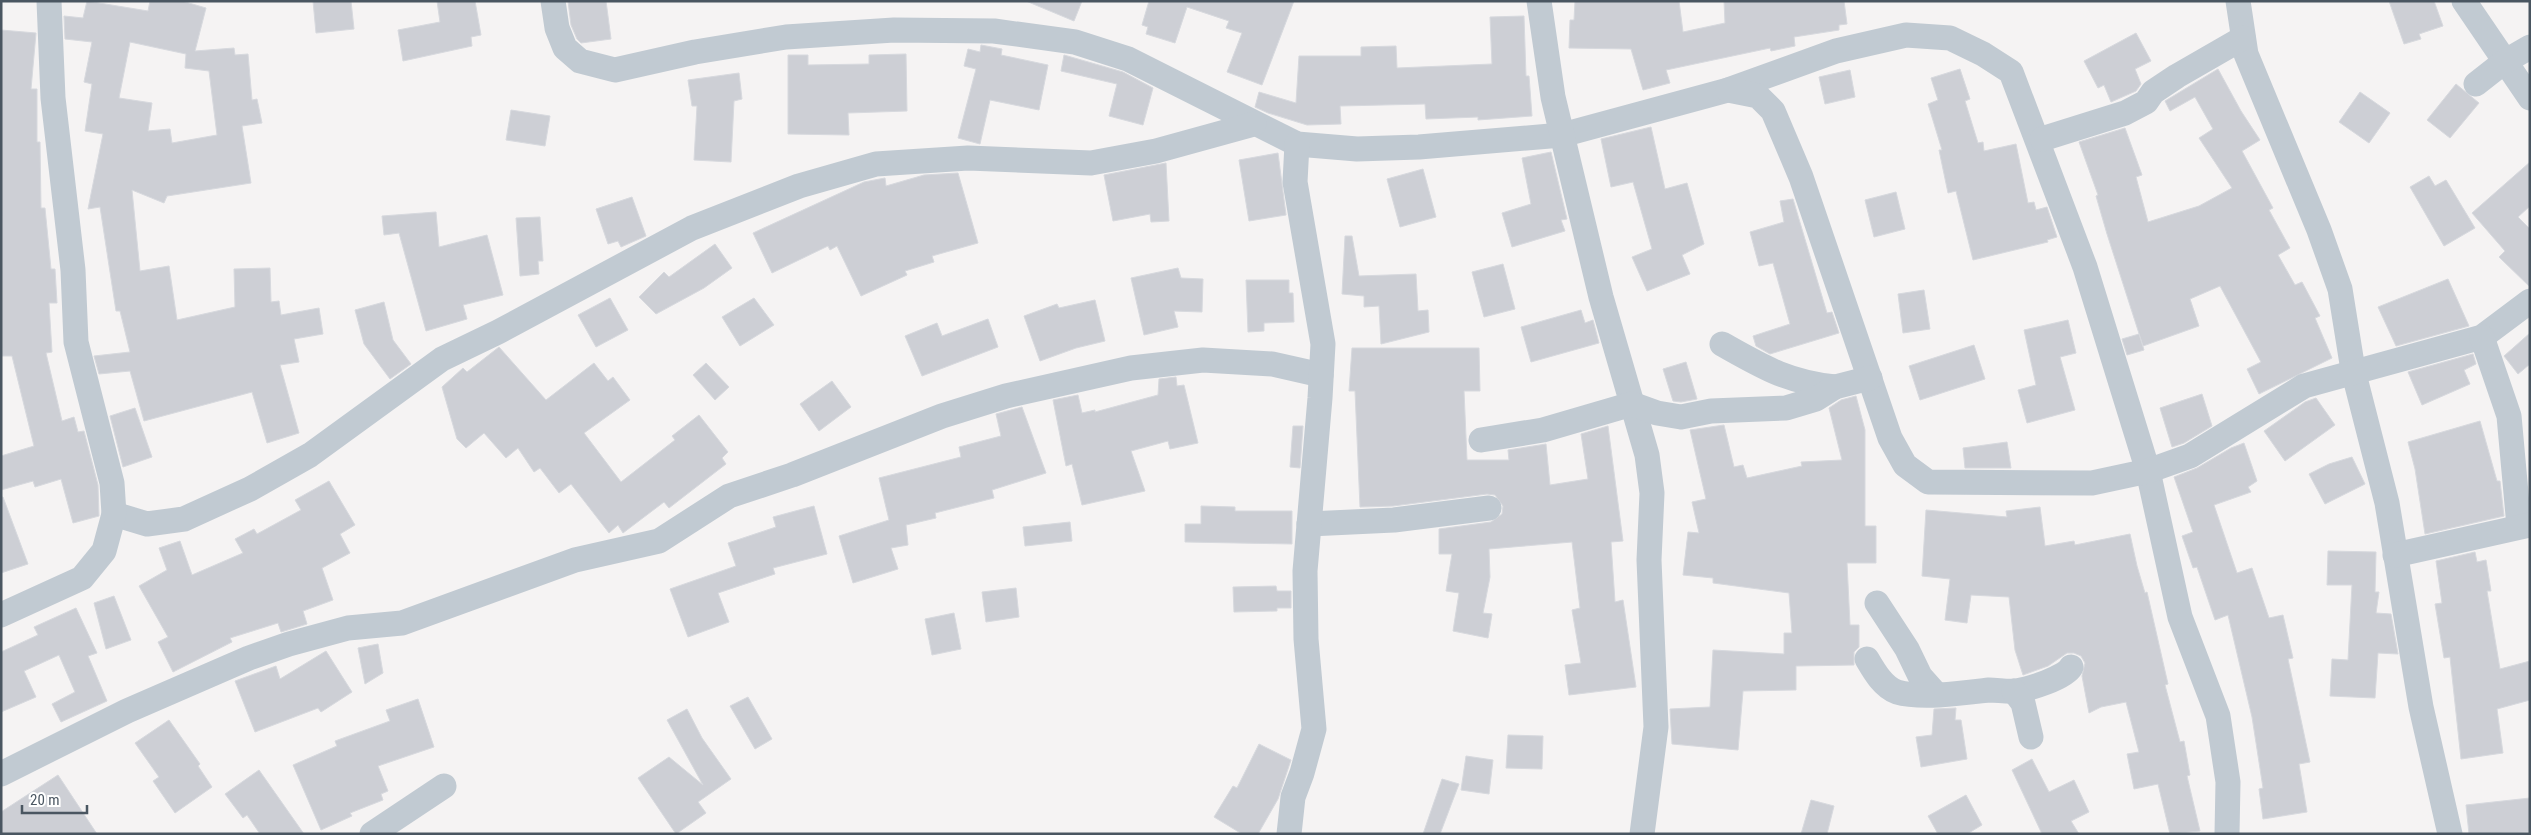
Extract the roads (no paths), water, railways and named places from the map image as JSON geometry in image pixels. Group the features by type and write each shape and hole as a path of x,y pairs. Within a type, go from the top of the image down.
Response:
{"street":[{"path":"1,615 82,578 104,551 114,514 112,483 76,342 72,270 53,98 49,1"},
{"path":"553,1 557,28 565,48 580,61 615,70 695,52 786,37 894,30 994,31 1075,42 1128,59 1297,144 1357,149 1419,147 1562,135 1728,90 1836,51 1906,35 1950,38 1983,54 2011,72 2085,267 2148,471 2180,617 2218,716 2228,782 2227,834"},
{"path":"1539,1 1553,97 1601,297 1647,455 1652,493 1649,560 1656,727 1642,834"},
{"path":"2238,1 2248,62 2319,230 2340,289 2353,370 2387,503 2421,707 2450,834"},
{"path":"2464,1 2530,98"},
{"path":"2042,140 2125,113 2146,102 2153,92 2178,76 2243,38"},
{"path":"2476,84 2504,62 2530,47"},
{"path":"1728,90 1758,96 1773,111 1801,177 1890,438 1905,465 1928,482 2092,482 2148,471 2190,456 2304,386 2353,370 2482,336 2530,301"},
{"path":"114,514 147,524 184,519 250,489 310,455 442,359 498,332 692,228 799,186 876,164 968,158 1090,163 1156,151 1254,124"},
{"path":"1289,834 1293,797 1314,729 1306,639 1305,571 1322,376 1323,344 1295,182 1297,144"},
{"path":"2395,555 2524,526 2509,416 2482,336"},
{"path":"1722,344 1785,377 1809,384 1835,387"},
{"path":"1,774 127,711 249,658 289,644 348,628 402,623 575,560 659,540 729,496 792,475 942,416 1006,396 1131,368 1203,360 1272,364 1322,376"},
{"path":"1481,440 1543,430 1632,404 1657,413 1681,418 1712,411 1786,408 1816,399 1835,387 1870,378"},
{"path":"1309,524 1394,520 1489,508"},
{"path":"1877,603 1907,649 1920,676 1936,694"},
{"path":"1867,659 1878,678 1896,692 1936,694 1961,694 1991,690 2014,691 2063,676 2071,667"},
{"path":"2014,691 2023,703 2031,737"},
{"path":"372,834 444,786"}]}
